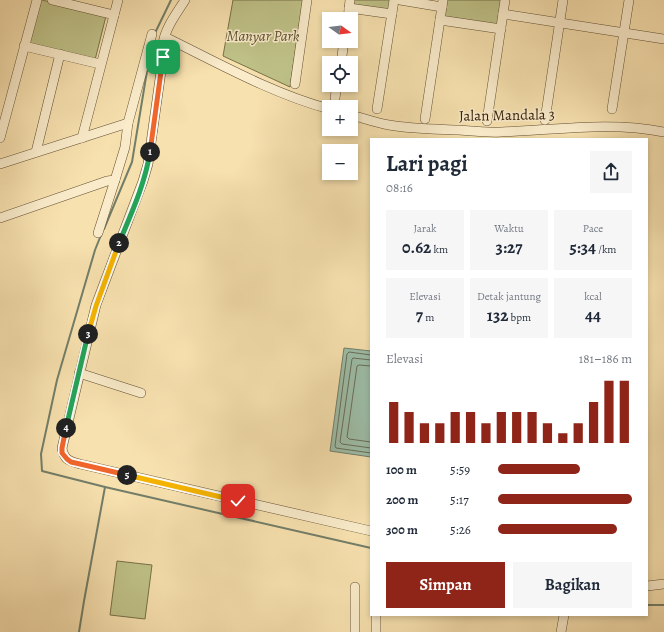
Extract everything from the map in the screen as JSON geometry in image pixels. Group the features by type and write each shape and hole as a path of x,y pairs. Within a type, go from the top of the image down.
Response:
{"street":[{"path":"0,138 37,0"},
{"path":"52,0 76,3 114,16"},
{"path":"82,138 100,64 118,0"},
{"path":"185,0 165,37 148,164 96,306 79,373 62,453 64,457 71,462 370,531"},
{"path":"295,84 307,0"},
{"path":"377,109 394,0"},
{"path":"400,0 442,3 425,119"},
{"path":"487,121 505,0"},
{"path":"545,120 563,0"},
{"path":"612,109 629,0"},
{"path":"350,4 392,14"},
{"path":"503,14 664,39"},
{"path":"440,20 501,29"},
{"path":"98,233 125,147 128,123 152,34"},
{"path":"165,37 264,85 322,107"},
{"path":"24,46 100,64"},
{"path":"36,152 60,54"},
{"path":"335,98 336,92"},
{"name":"Jalan Mandala 3","path":"358,117 388,125 424,129 499,132 603,127 664,132"},
{"path":"0,164 128,123"},
{"path":"0,218 107,181 115,180"},
{"path":"79,373 140,393"},
{"path":"648,586 664,584"},
{"path":"355,587 355,632"},
{"path":"376,616 376,632"},
{"path":"561,632 564,616"}],"green space":[{"path":"38,0 106,16 95,60 27,43"},
{"name":"Manyar Park","path":"233,0 303,0 290,87 223,56"},
{"path":"352,0 393,0 391,12 351,6"},
{"path":"443,0 505,0 501,29 440,20"},
{"path":"117,561 152,565 145,619 110,615"}],"water":[{"path":"344,348 370,351 370,457 330,451"}],"waterway":[{"path":"155,33 171,0"},
{"path":"104,229 132,162 148,65"},
{"path":"79,632 105,487 42,471 41,454 57,380 95,250 101,235"},
{"path":"105,487 370,548"},
{"path":"648,605 664,605"}],"route":[{"path":"163,57 148,164 96,306 62,453 64,457 71,462 238,501"}]}
